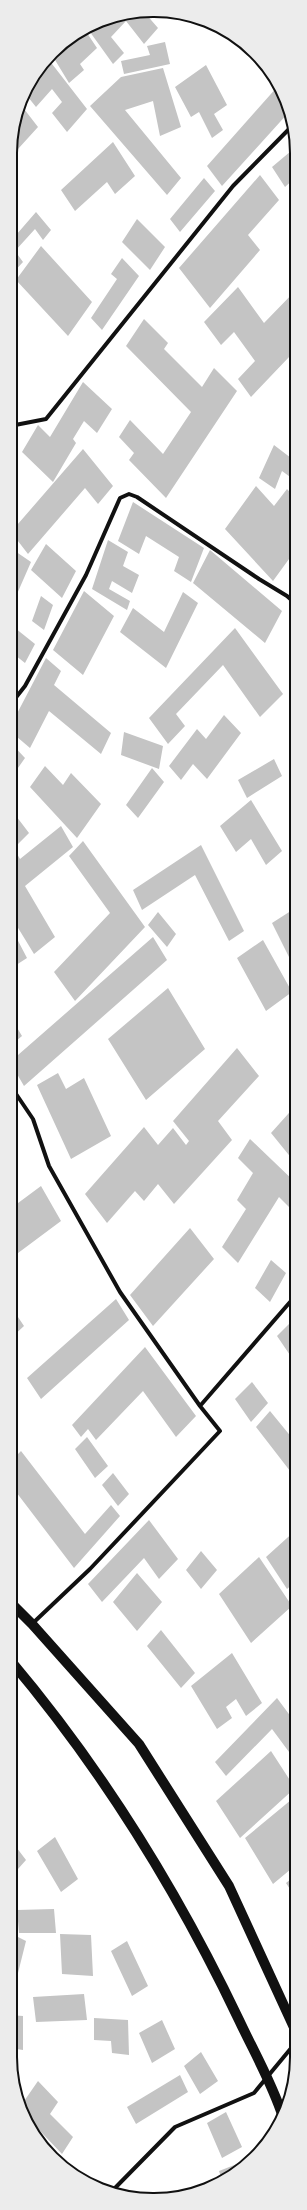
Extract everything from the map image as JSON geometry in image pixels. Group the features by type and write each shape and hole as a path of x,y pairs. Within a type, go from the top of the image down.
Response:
{"main road":[{"path":"17,1609 139,1744 229,1886 290,2019"},
{"path":"17,1668 47,1704 134,1829 209,1959 266,2077 280,2109"}],"street":[{"path":"17,425 46,419 233,186 288,130"},
{"path":"17,696 25,686 86,575 120,498 128,494 137,496 259,579 290,598"},
{"path":"17,1096 33,1120 49,1166 120,1292 200,1406 220,1431 90,1569 32,1624"},
{"path":"200,1406 290,1302"},
{"path":"116,2187 175,2127 254,2093 290,2048"}],"building":[{"path":"149,17 158,28 144,44 126,21 111,37 124,53 113,64 90,32 110,24 136,18"},
{"path":"88,34 97,48 80,64 84,70 69,83 55,59 63,51"},
{"path":"165,42 170,64 124,74 121,61 150,55 147,46"},
{"path":"51,63 87,109 67,132 52,113 62,102 52,89 36,107 29,98 35,85"},
{"path":"206,65 227,105 214,114 223,130 212,138 199,112 191,117 175,87"},
{"path":"163,68 181,127 160,136 153,101 125,110 181,178 167,195 90,106 121,77"},
{"path":"274,90 280,101 285,117 222,186 207,166"},
{"path":"24,110 38,127 18,149 18,136"},
{"path":"113,142 135,176 115,194 107,182 75,211 61,190"},
{"path":"290,152 290,182 285,187 272,167"},
{"path":"260,175 279,200 248,235 260,250 210,308 179,268"},
{"path":"204,178 215,191 180,232 170,219"},
{"path":"36,212 51,230 43,240 35,229 17,249 17,234"},
{"path":"137,219 165,247 150,270 122,242"},
{"path":"41,246 92,302 68,336 17,281 17,279"},
{"path":"17,254 23,262 17,268"},
{"path":"122,258 139,276 102,330 91,318 117,279 111,274"},
{"path":"238,287 264,323 290,296 290,356 251,397 238,379 255,361 234,332 221,345 204,322"},
{"path":"144,319 168,343 164,349 202,387 214,368 237,391 166,498 129,460 134,453 119,437 130,420 163,454 191,412 126,346"},
{"path":"83,382 112,409 97,433 84,421 73,439 76,443 53,482 22,452 38,425 50,437"},
{"path":"274,445 290,457 290,477 282,471 275,489 259,478"},
{"path":"83,449 113,486 98,504 85,488 28,554 17,540 17,525"},
{"path":"256,486 274,506 287,489 290,492 290,558 273,581 225,529"},
{"path":"133,502 204,548 191,582 174,571 179,557 146,536 139,554 118,541"},
{"path":"108,540 128,552 123,566 139,575 132,593 112,581 109,589 130,601 127,610 92,589"},
{"path":"46,544 76,571 62,598 31,570"},
{"path":"210,550 282,611 265,643 193,583"},
{"path":"17,552 31,562 17,594"},
{"path":"84,591 114,616 83,675 53,650"},
{"path":"183,592 198,603 166,668 120,632 133,608 164,632"},
{"path":"41,596 53,605 44,630 32,621"},
{"path":"235,628 283,694 260,717 223,665 176,714 185,726 168,744 149,718"},
{"path":"17,630 35,644 25,663 17,657"},
{"path":"46,658 61,671 54,685 111,733 101,754 49,711 30,748 17,737 17,714"},
{"path":"224,715 241,733 207,779 193,764 181,780 169,766 197,729 206,739"},
{"path":"124,732 163,746 159,769 121,755"},
{"path":"17,749 25,758 17,769"},
{"path":"274,759 282,776 247,798 238,780"},
{"path":"45,766 63,785 71,773 101,804 77,838 30,787"},
{"path":"152,768 164,782 138,818 126,805"},
{"path":"251,800 282,851 266,865 251,839 236,852 220,826"},
{"path":"17,817 29,833 18,844 17,843"},
{"path":"61,826 73,847 25,886 55,937 34,954 17,926 17,854 20,859"},
{"path":"83,841 145,927 75,1001 54,972 110,913 69,856"},
{"path":"201,845 244,931 229,941 195,875 142,910 133,890"},
{"path":"290,911 290,959 272,923"},
{"path":"158,912 176,934 167,947 148,925"},
{"path":"153,937 167,960 24,1086 17,1074 17,1056"},
{"path":"17,939 27,958 17,964"},
{"path":"263,940 290,988 290,993 266,1011 237,958"},
{"path":"168,988 205,1049 146,1100 108,1039"},
{"path":"17,1028 22,1036 17,1040"},
{"path":"237,1048 259,1076 218,1121 232,1140 174,1204 158,1184 144,1201 135,1191 107,1223 85,1194 144,1127 158,1145 173,1128 186,1145 189,1141 173,1121"},
{"path":"58,1073 66,1089 84,1078 111,1136 71,1159 37,1085"},
{"path":"290,1112 290,1156 271,1133"},
{"path":"250,1139 290,1177 290,1208 279,1197 238,1263 222,1247 246,1209 237,1200 253,1173 238,1158"},
{"path":"41,1186 61,1221 17,1254 17,1204"},
{"path":"190,1228 214,1259 153,1326 130,1295"},
{"path":"271,1260 286,1273 270,1302 255,1288"},
{"path":"116,1299 129,1320 41,1399 27,1378"},
{"path":"17,1316 24,1326 17,1332"},
{"path":"290,1323 290,1355 277,1336"},
{"path":"145,1347 196,1416 176,1437 143,1391 96,1440 88,1429 81,1437 72,1425"},
{"path":"252,1382 268,1403 251,1422 235,1399"},
{"path":"270,1411 290,1435 290,1471 256,1427"},
{"path":"87,1437 108,1466 95,1478 75,1449"},
{"path":"21,1451 85,1534 111,1505 120,1516 74,1568 17,1493 17,1455"},
{"path":"113,1473 129,1494 118,1506 102,1485"},
{"path":"149,1520 178,1559 159,1579 144,1558 102,1602 88,1584"},
{"path":"290,1535 290,1586 287,1589 266,1557"},
{"path":"201,1551 217,1570 201,1589 186,1570"},
{"path":"259,1557 290,1603 290,1608 251,1643 219,1594"},
{"path":"137,1573 162,1602 137,1631 113,1602"},
{"path":"161,1630 195,1673 181,1688 147,1646"},
{"path":"232,1653 262,1703 246,1716 236,1699 226,1707 232,1718 217,1729 191,1686"},
{"path":"277,1698 290,1716 290,1753 272,1729 226,1776 215,1762"},
{"path":"271,1751 290,1780 290,1793 240,1838 216,1801"},
{"path":"290,1801 290,1870 273,1884 245,1838"},
{"path":"55,1837 78,1879 61,1892 37,1851"},
{"path":"17,1848 26,1860 17,1870"},
{"path":"290,1880 290,1889 286,1883"},
{"path":"54,1909 56,1933 19,1933 17,1910"},
{"path":"60,1934 91,1935 93,1976 62,1974"},
{"path":"17,1936 26,1941 17,1977"},
{"path":"127,1941 148,1986 132,1996 111,1951"},
{"path":"84,1994 87,2020 36,2022 33,1997"},
{"path":"17,2016 23,2016 23,2050 17,2049"},
{"path":"94,2018 128,2020 129,2055 112,2053 111,2041 94,2040"},
{"path":"162,2020 175,2049 152,2063 139,2033"},
{"path":"201,2052 218,2081 200,2094 184,2066"},
{"path":"180,2075 188,2092 136,2124 127,2107"},
{"path":"38,2081 58,2102 50,2114 73,2137 62,2154 35,2125 24,2100"},
{"path":"226,2112 242,2147 222,2158 207,2123"},
{"path":"239,2163 220,2175 219,2171"}]}
